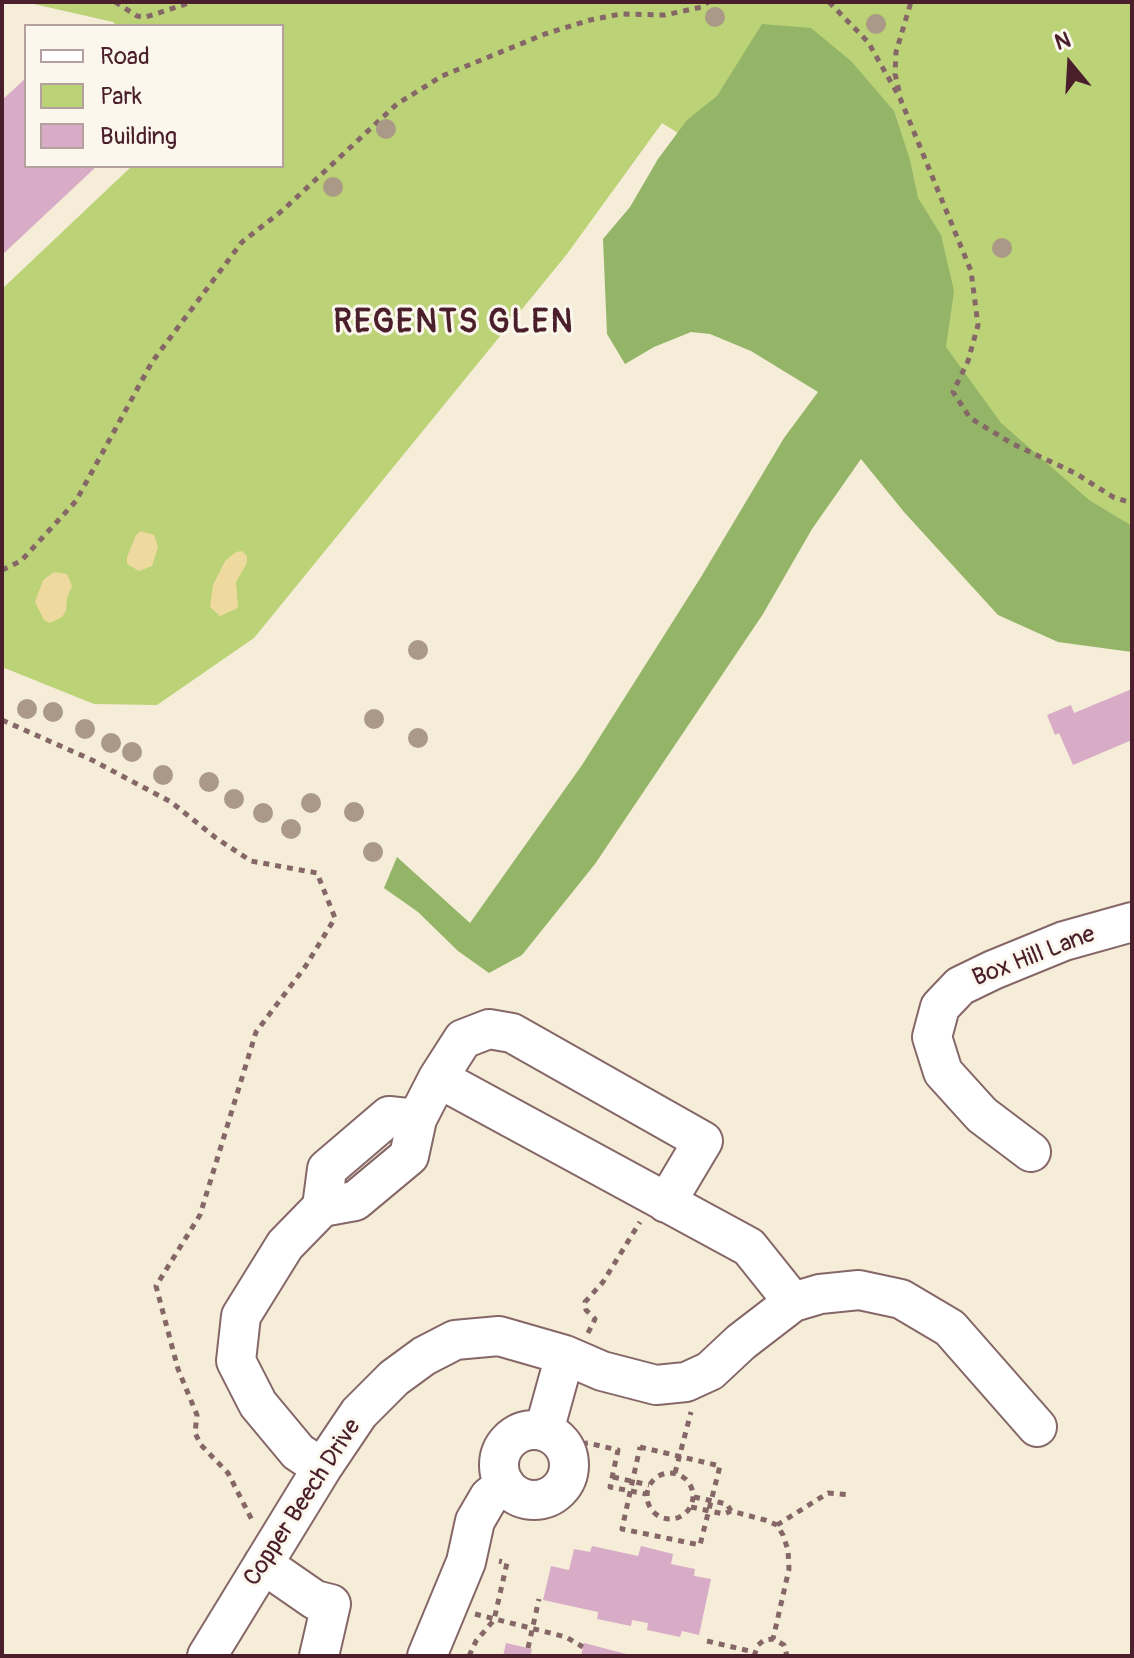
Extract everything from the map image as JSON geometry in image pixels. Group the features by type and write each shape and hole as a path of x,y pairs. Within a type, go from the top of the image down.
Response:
{"street":[{"name":"Box Hill Lane","path":"1031,1152 982,1115 943,1072 932,1037 940,1007 960,986 993,970 1064,941 1132,922"},
{"path":"322,1468 298,1452 258,1404 236,1361 241,1316 285,1245 322,1207 355,1201 409,1156 417,1119 463,1039 489,1029 512,1033 703,1141 660,1200"},
{"path":"438,1078 749,1247 793,1302"},
{"path":"686,1382 710,1371 741,1342 793,1302 820,1294 859,1290 901,1299 950,1328 1037,1427"},
{"name":"Copper Beech Drive","path":"207,1656 254,1550 322,1468 359,1413 394,1378 424,1356 455,1340 499,1336 570,1357 602,1371 656,1385 686,1382"},
{"path":"554,1438 570,1357"},
{"path":"520,1432 554,1438 569,1457 566,1481 548,1497 524,1499 505,1484 500,1473 499,1461 503,1449 520,1432"},
{"path":"427,1656 469,1550 475,1521 489,1497 505,1484"},
{"path":"254,1550 315,1600 331,1604 319,1656"}],"path":[{"path":"115,2 137,16 146,17 192,2"},
{"path":"2,570 21,561 76,501 152,362 242,242 283,210 397,104 442,76 545,34 590,20 621,14 665,15 702,7 708,2"},
{"path":"829,2 868,42 900,98 971,271 978,325 968,361 953,392 970,418 1013,444 1075,473 1113,497 1132,503"},
{"path":"900,98 895,74 896,52 911,2"},
{"path":"2,720 92,760 171,802 251,861 317,873 335,918 305,967 256,1032 200,1215 156,1286 178,1369 197,1415 195,1433 201,1445 228,1473 253,1521 254,1550"},
{"path":"570,1357 595,1319 586,1310 585,1302 603,1282 660,1200"},
{"path":"675,1473 692,1406 686,1382"},
{"path":"554,1438 618,1450 610,1487 646,1494"},
{"path":"640,1447 720,1466 700,1545 622,1529 632,1481 640,1447"},
{"path":"675,1473 690,1484 694,1497 691,1507 682,1516 664,1519 649,1508 646,1494 657,1476 675,1473"},
{"path":"613,1477 649,1485"},
{"path":"691,1507 724,1514 731,1511 777,1525 828,1493 851,1495"},
{"path":"694,1497 727,1504 731,1511"},
{"path":"773,1639 789,1569 788,1550 777,1525"},
{"path":"469,1550 507,1563 494,1620 476,1641 469,1656"},
{"path":"528,1648 539,1599"},
{"path":"447,1607 566,1637 583,1647"},
{"path":"707,1641 754,1654 764,1640 773,1639 784,1645 787,1656"}],"green space":[{"path":"25,2 1132,2 1132,581 724,162 662,123 567,254 254,638 157,705 94,704 2,667 2,289 130,168 284,168 284,24 113,22"},
{"path":"762,24 811,28 851,61 894,111 918,198 941,235 954,291 946,347 1001,423 1089,500 1132,526 1132,652 1058,642 998,615 904,512 861,459 812,529 763,614 595,864 522,955 489,973 458,951 418,912 384,888 397,857 470,923 582,765 701,577 784,438 818,392 751,351 710,334 691,332 654,347 625,364 607,334 603,239 630,207 658,159 687,120 717,96"}],"sand":[{"path":"141,531 154,535 158,547 152,566 139,571 127,564 127,557 136,535"},
{"path":"242,551 247,556 247,563 236,582 238,608 220,616 210,607 213,585 225,561"},
{"path":"54,572 67,574 72,586 66,611 50,623 44,620 35,602 43,580"}],"building":[{"path":"24,80 24,168 95,168 2,255 2,100"},
{"path":"1132,689 1132,740 1073,765 1047,715 1071,705 1074,713"},
{"path":"592,1546 638,1556 641,1546 673,1554 671,1564 695,1569 694,1576 711,1579 699,1635 682,1631 680,1637 647,1630 648,1623 632,1620 631,1626 597,1619 598,1612 543,1600 551,1566 569,1570 574,1549 590,1552"},
{"path":"506,1643 532,1649 530,1656 503,1656"},
{"path":"584,1643 630,1655 630,1656 581,1656"}],"district":[{"name":"REGENTS GLEN","path":"454,324"}]}
